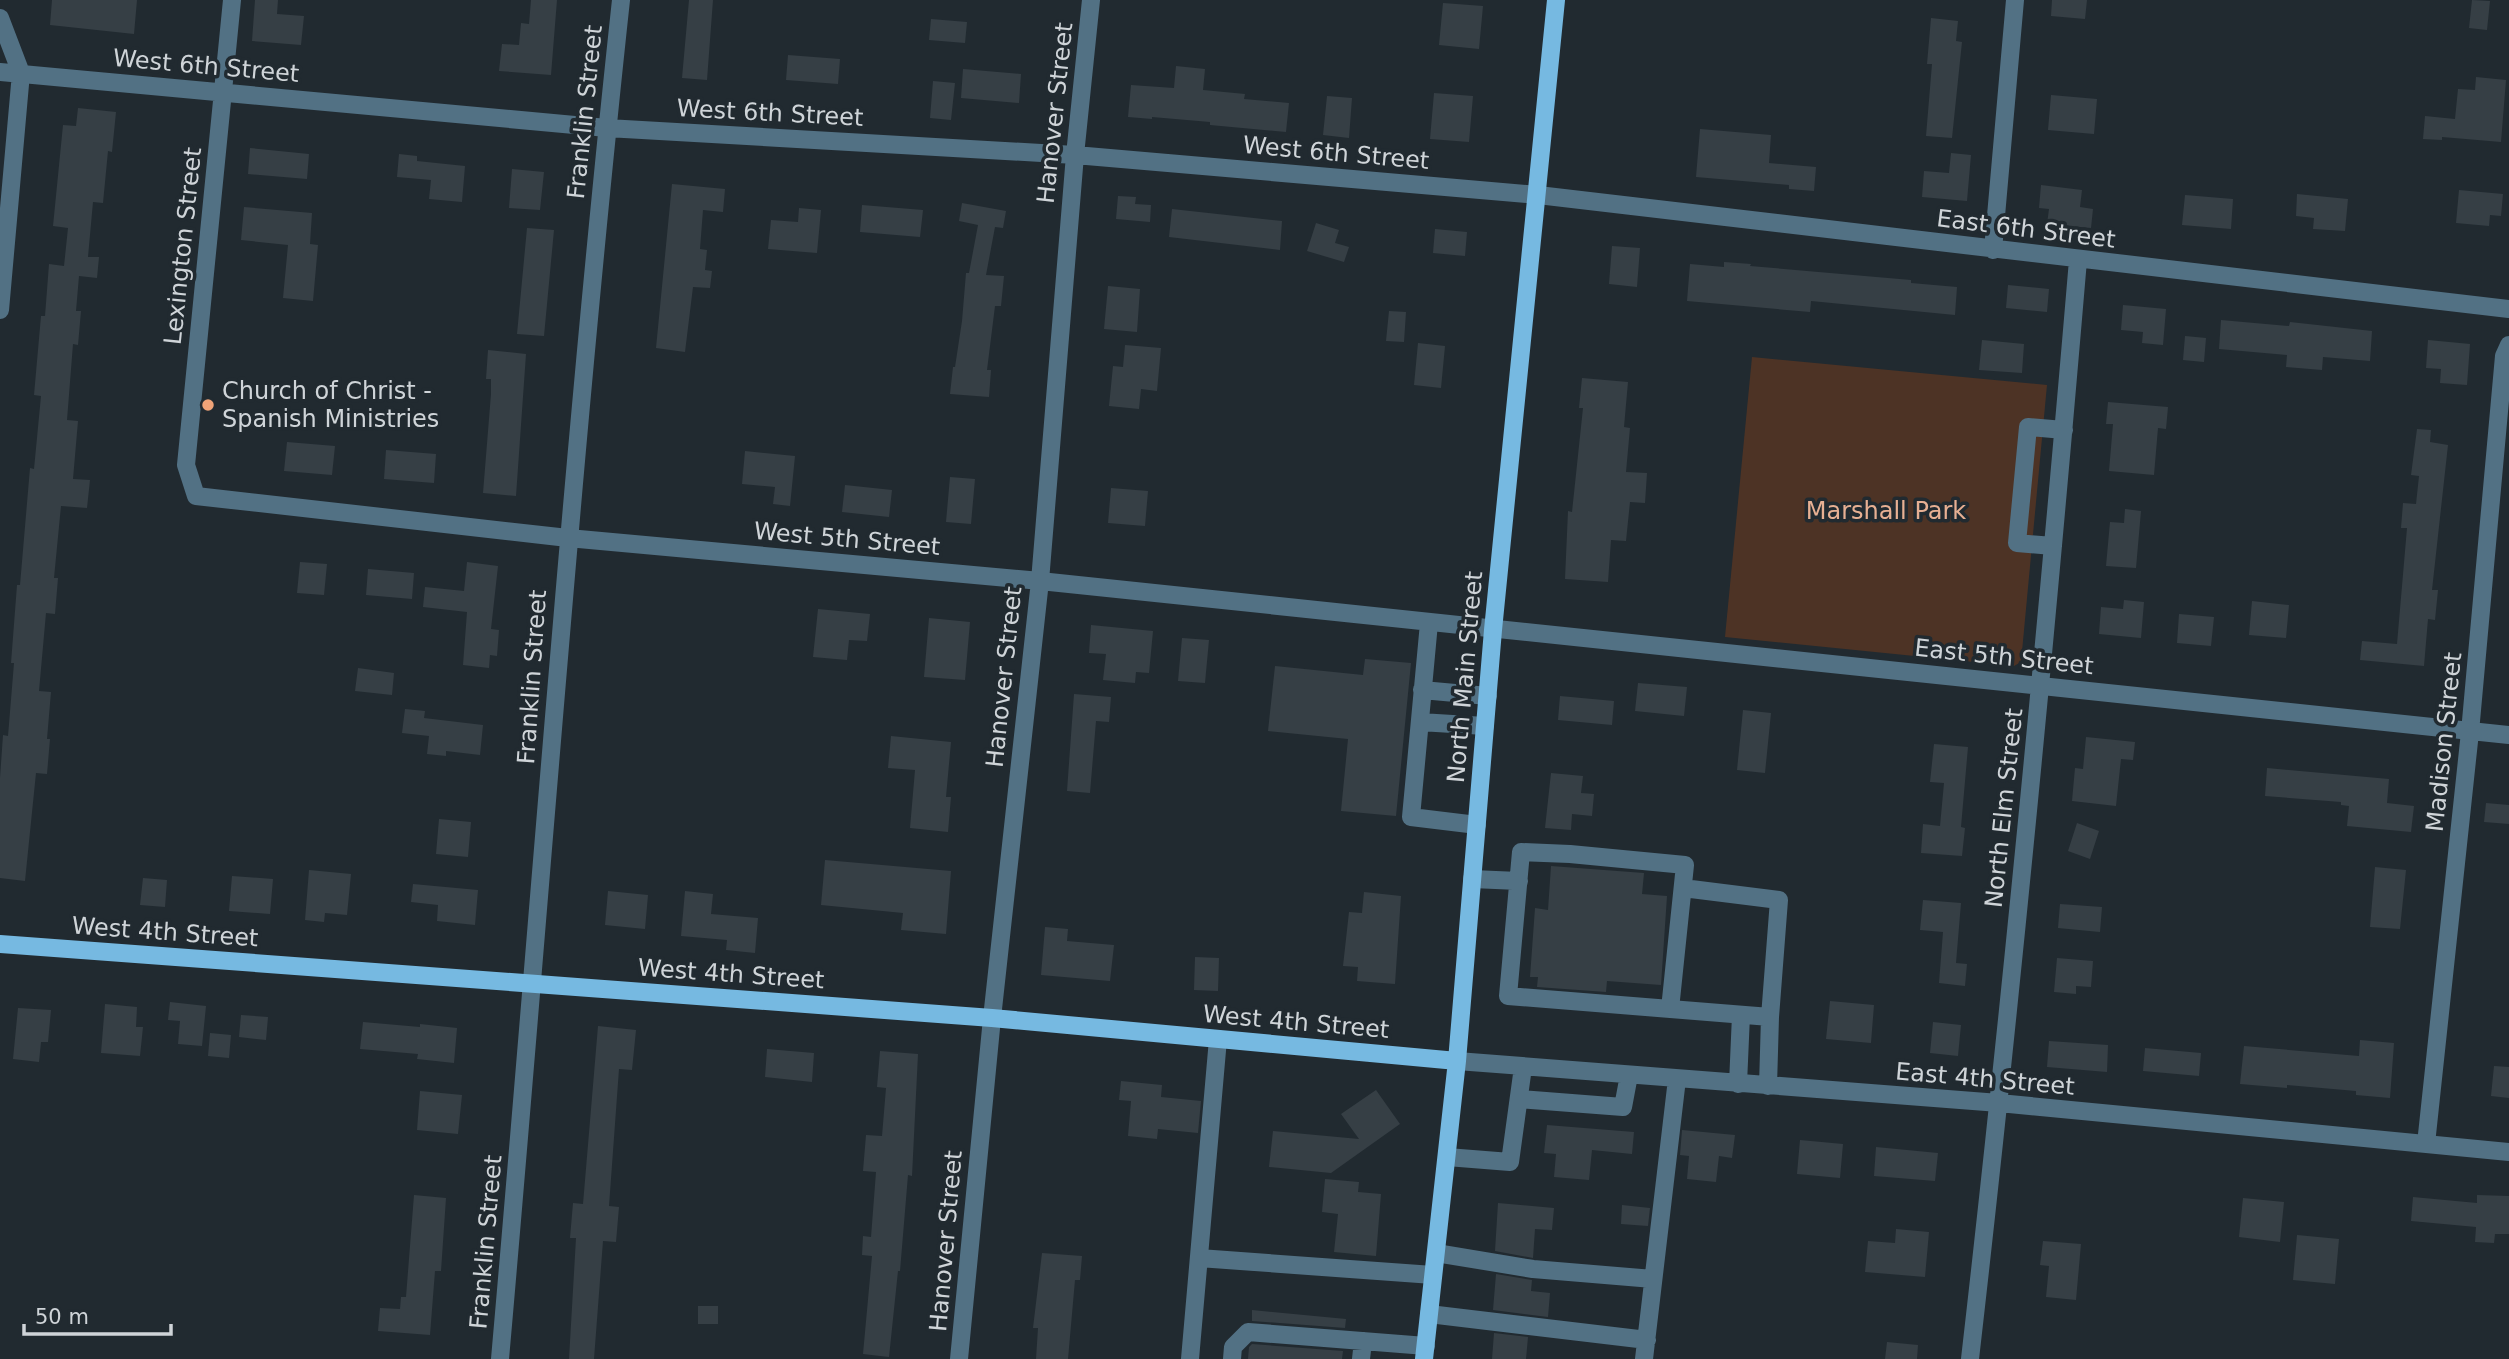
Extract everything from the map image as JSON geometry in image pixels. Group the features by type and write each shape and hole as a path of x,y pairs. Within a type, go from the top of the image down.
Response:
{"main road":[{"name":"North Main Street","path":"1425,1353 1457,1062 1493,629 1556,0"},
{"name":"West 4th Street","path":"0,944 992,1018 1457,1062"}],"street":[{"name":"Lexington Street","path":"196,496 186,466 232,0"},
{"name":"Franklin Street","path":"500,1359 568,538 621,0"},
{"name":"Hanover Street","path":"959,1359 992,1018 1040,581 1075,155 1091,0"},
{"path":"1993,250 2015,0"},
{"path":"0,18 21,74 0,310"},
{"name":"West 6th Street","path":"0,72 607,128 1075,155 1538,195"},
{"name":"East 6th Street","path":"1538,195 2509,309"},
{"name":"North Elm Street","path":"1970,1359 2041,686 2078,260"},
{"name":"Madison Street","path":"2426,1144 2470,732 2504,356 2509,345"},
{"path":"2053,547 2017,543 2026,440 2028,426 2064,430"},
{"name":"West 5th Street","path":"196,496 568,538 1040,581 1493,629"},
{"path":"1429,623 1411,817 1477,825"},
{"name":"East 5th Street","path":"1493,629 2509,735"},
{"path":"1422,690 1488,696"},
{"path":"1420,722 1485,726"},
{"path":"1670,1009 1685,865 1521,852 1508,996 1741,1015 1770,1017"},
{"path":"1472,879 1519,881"},
{"path":"1683,888 1779,900 1768,1086"},
{"path":"1738,1084 1741,1015"},
{"path":"1190,1359 1218,1039"},
{"name":"East 4th Street","path":"1457,1062 1999,1103 2509,1152"},
{"path":"1447,1157 1510,1162 1523,1067"},
{"path":"1519,1099 1623,1107 1629,1075"},
{"path":"1644,1359 1677,1079"},
{"path":"1436,1254 1533,1269 1653,1279"},
{"path":"1199,1258 1433,1275"},
{"path":"1429,1314 1647,1340"},
{"path":"1232,1359 1233,1347 1248,1332 1362,1350 1425,1353"}],"green space":[{"name":"Marshall Park","path":"1752,357 2047,385 2021,662 2014,666 1725,637"}],"building":[{"path":"52,0 137,0 134,34 50,25"},
{"path":"255,0 278,0 277,14 304,16 301,45 252,41"},
{"path":"531,0 557,0 551,75 499,71 502,44 519,45 521,23 529,24"},
{"path":"689,0 713,0 707,80 682,78"},
{"path":"2052,0 2087,0 2085,19 2051,16"},
{"path":"2472,0 2490,1 2487,30 2469,28"},
{"path":"1443,3 1483,6 1479,49 1439,45"},
{"path":"1931,18 1958,21 1956,41 1962,42 1952,138 1926,136 1932,64 1927,64"},
{"path":"931,19 967,22 965,43 929,40"},
{"path":"788,55 840,59 838,84 786,80"},
{"path":"1176,66 1205,69 1203,90 1245,94 1244,99 1289,103 1286,132 1210,125 1210,122 1128,117 1131,85 1174,88"},
{"path":"963,69 1021,74 1019,103 961,98"},
{"path":"2476,77 2506,80 2501,142 2442,137 2442,140 2423,139 2425,116 2455,119 2458,89 2475,90"},
{"path":"933,81 955,83 951,120 930,118"},
{"path":"1434,93 1473,96 1469,142 1430,139"},
{"path":"2051,95 2097,99 2094,134 2048,130"},
{"path":"1327,96 1352,98 1349,138 1323,135"},
{"path":"78,108 116,112 112,152 108,151 103,203 93,202 88,257 99,257 97,278 79,276 76,311 81,311 78,345 73,344 67,420 78,421 73,479 90,480 87,508 61,506 54,578 58,578 55,614 46,613 39,691 51,692 47,774 36,773 25,881 0,878 0,778 3,735 8,736 17,585 20,585 30,468 34,469 41,396 34,395 41,316 45,316 49,264 64,266 68,228 53,226 63,125 76,126"},
{"path":"1700,129 1771,135 1769,163 1816,167 1814,191 1789,189 1789,185 1696,177"},
{"path":"250,148 309,154 307,179 248,174"},
{"path":"1951,153 1971,155 1967,201 1922,197 1924,171 1949,173"},
{"path":"399,154 417,156 417,161 465,166 462,202 429,199 431,180 397,177"},
{"path":"512,169 544,172 540,210 509,208"},
{"path":"672,184 725,189 723,212 703,210 700,249 707,250 705,270 712,271 710,288 693,287 685,352 656,348"},
{"path":"2041,185 2082,190 2080,207 2093,209 2091,228 2047,224 2049,209 2039,208"},
{"path":"2459,190 2503,194 2501,216 2490,215 2489,226 2456,223"},
{"path":"2297,194 2348,199 2345,231 2313,229 2314,218 2296,216"},
{"path":"2185,195 2233,199 2231,229 2182,225"},
{"path":"1118,196 1136,197 1135,204 1151,205 1150,222 1116,219"},
{"path":"962,203 1006,211 1003,228 995,227 986,275 1004,276 1001,306 995,306 987,370 991,370 989,397 950,394 962,321 966,273 969,273 978,225 959,221"},
{"path":"862,205 923,210 920,237 860,232"},
{"path":"244,207 312,213 310,244 318,245 313,301 283,298 288,245 241,240"},
{"path":"799,208 821,210 817,253 768,249 771,220 798,222"},
{"path":"1172,209 1282,221 1280,250 1169,237"},
{"path":"1316,223 1339,230 1335,243 1349,247 1344,262 1307,251"},
{"path":"527,228 554,230 544,336 517,334"},
{"path":"1435,229 1467,232 1465,256 1433,253"},
{"path":"1612,246 1640,248 1637,287 1609,284"},
{"path":"1724,262 1957,287 1955,315 1811,301 1810,312 1687,301 1690,264 1724,267"},
{"path":"2008,285 2049,289 2047,312 2006,308"},
{"path":"1108,286 1140,289 1137,332 1104,329"},
{"path":"2123,305 2166,309 2163,345 2142,343 2143,332 2121,330"},
{"path":"1389,311 1406,312 1404,342 1386,341"},
{"path":"2221,320 2289,326 2290,322 2372,331 2370,361 2323,357 2322,370 2286,367 2287,355 2219,349"},
{"path":"2185,336 2206,338 2204,362 2183,360"},
{"path":"1982,340 2024,344 2022,373 1979,370"},
{"path":"2428,340 2470,344 2467,385 2440,383 2441,369 2426,368"},
{"path":"1418,343 1445,346 1441,388 1414,385"},
{"path":"1125,345 1161,348 1157,391 1141,389 1139,409 1109,406 1113,366 1123,367"},
{"path":"488,350 526,354 516,496 483,493 491,394 491,379 486,379"},
{"path":"1582,378 1628,382 1624,427 1630,428 1626,472 1647,473 1645,503 1630,502 1626,541 1611,540 1608,582 1565,579 1568,511 1572,512 1583,408 1579,408"},
{"path":"2108,402 2168,407 2166,429 2158,428 2154,475 2109,471 2113,424 2106,424"},
{"path":"2417,429 2431,430 2430,442 2448,445 2432,590 2438,590 2435,620 2428,619 2424,666 2360,660 2362,641 2397,644 2407,528 2401,528 2403,503 2416,504 2419,476 2411,475"},
{"path":"287,442 335,446 332,475 284,471"},
{"path":"386,450 436,454 434,483 384,479"},
{"path":"745,451 795,456 790,506 773,504 775,487 742,484"},
{"path":"950,477 975,479 971,524 946,522"},
{"path":"845,485 892,490 889,517 842,512"},
{"path":"1111,488 1148,491 1145,526 1108,523"},
{"path":"2125,509 2141,511 2136,568 2106,566 2110,522 2124,523"},
{"path":"300,562 327,564 324,595 297,593"},
{"path":"467,562 498,566 491,629 499,630 497,656 490,655 489,668 463,665 467,612 423,607 425,587 464,591"},
{"path":"368,569 414,573 412,599 366,595"},
{"path":"2124,600 2144,602 2141,638 2099,634 2101,607 2123,609"},
{"path":"2252,601 2289,605 2286,638 2249,635"},
{"path":"818,609 870,614 867,641 849,640 847,660 813,657"},
{"path":"2179,614 2214,617 2211,646 2177,643"},
{"path":"929,618 970,622 965,680 924,677"},
{"path":"1091,625 1153,631 1149,673 1136,672 1135,683 1103,680 1106,654 1089,653"},
{"path":"1182,638 1209,640 1205,683 1178,681"},
{"path":"1365,659 1411,663 1396,816 1341,811 1348,739 1268,731 1275,666 1363,675"},
{"path":"358,668 394,673 392,695 355,691"},
{"path":"1638,683 1687,687 1684,716 1635,711"},
{"path":"1074,694 1111,697 1109,722 1096,721 1090,793 1067,791"},
{"path":"1560,696 1614,701 1612,725 1558,720"},
{"path":"405,709 425,711 424,718 483,725 480,755 446,751 446,756 427,754 429,736 402,733"},
{"path":"1743,710 1771,713 1765,773 1737,770"},
{"path":"891,736 951,742 946,797 951,797 948,832 910,828 915,770 888,768"},
{"path":"2086,737 2135,742 2133,760 2121,759 2116,806 2072,801 2075,768 2083,769"},
{"path":"1934,744 1968,747 1961,827 1965,828 1962,856 1921,853 1923,824 1940,826 1944,783 1930,782"},
{"path":"2267,768 2389,779 2387,803 2414,806 2411,832 2347,826 2349,806 2341,805 2341,802 2265,796"},
{"path":"1551,773 1583,776 1581,793 1594,794 1592,816 1572,814 1571,830 1545,828"},
{"path":"2486,803 2509,805 2509,824 2484,822"},
{"path":"439,819 471,822 468,857 436,854"},
{"path":"2077,823 2099,831 2090,859 2068,851"},
{"path":"825,860 951,871 946,934 901,930 903,913 821,905"},
{"path":"1551,866 1644,873 1642,894 1667,896 1661,985 1607,981 1606,992 1537,987 1538,977 1530,977 1535,908 1548,910"},
{"path":"2375,867 2406,870 2400,929 2370,927"},
{"path":"309,870 351,874 347,915 325,913 324,922 305,920"},
{"path":"232,876 273,879 270,914 229,911"},
{"path":"143,878 167,880 165,907 140,905"},
{"path":"413,884 478,890 475,925 437,921 438,905 411,902"},
{"path":"608,891 648,895 645,929 605,925"},
{"path":"685,891 713,894 711,914 758,918 755,953 726,950 727,940 681,936"},
{"path":"1364,892 1401,896 1395,984 1357,981 1358,967 1343,966 1349,912 1362,913"},
{"path":"1923,900 1961,903 1956,963 1967,964 1965,986 1939,983 1943,932 1920,930"},
{"path":"2060,904 2102,907 2100,932 2058,928"},
{"path":"1045,927 1068,929 1067,941 1114,945 1110,981 1041,975"},
{"path":"1195,957 1219,958 1218,991 1194,990"},
{"path":"2057,958 2093,961 2091,987 2076,986 2076,994 2054,992"},
{"path":"1830,1001 1874,1005 1871,1043 1826,1039"},
{"path":"170,1002 206,1006 202,1046 178,1044 180,1021 168,1020"},
{"path":"105,1004 137,1007 136,1027 143,1027 140,1056 101,1053"},
{"path":"18,1008 51,1010 48,1042 41,1042 39,1062 13,1059"},
{"path":"241,1015 268,1017 266,1040 239,1037"},
{"path":"363,1022 457,1028 454,1063 417,1059 418,1054 360,1049"},
{"path":"1933,1022 1961,1025 1958,1056 1930,1053"},
{"path":"598,1026 636,1030 632,1070 619,1069 609,1206 619,1207 616,1242 603,1241 594,1359 569,1359 576,1238 570,1238 573,1203 583,1204"},
{"path":"210,1033 231,1035 229,1058 208,1056"},
{"path":"2360,1040 2394,1043 2390,1098 2356,1095 2356,1091 2240,1084 2244,1046 2359,1056"},
{"path":"2049,1041 2108,1045 2107,1072 2047,1067"},
{"path":"2145,1048 2201,1053 2199,1076 2143,1071"},
{"path":"767,1049 814,1053 812,1082 765,1077"},
{"path":"880,1051 918,1054 912,1176 908,1175 889,1357 863,1354 872,1256 862,1255 863,1236 871,1237 876,1172 863,1171 866,1135 882,1136 886,1088 877,1087"},
{"path":"2494,1066 2509,1067 2509,1098 2491,1096"},
{"path":"1121,1081 1162,1085 1161,1097 1201,1101 1198,1133 1158,1129 1157,1139 1128,1136 1131,1101 1119,1100"},
{"path":"1376,1090 1400,1124 1331,1173 1269,1167 1273,1131 1359,1139 1341,1114"},
{"path":"420,1091 462,1095 458,1134 417,1130"},
{"path":"1547,1125 1634,1132 1632,1154 1592,1150 1589,1180 1554,1177 1556,1154 1544,1153"},
{"path":"1682,1130 1735,1135 1732,1158 1719,1156 1716,1182 1687,1179 1689,1156 1680,1155"},
{"path":"1800,1140 1843,1144 1840,1178 1797,1174"},
{"path":"1876,1147 1938,1153 1935,1181 1874,1176"},
{"path":"1325,1179 1359,1182 1358,1192 1381,1194 1376,1256 1334,1252 1338,1214 1322,1212"},
{"path":"414,1195 446,1198 441,1271 435,1271 430,1335 378,1331 380,1308 400,1309 401,1297 406,1297"},
{"path":"2477,1195 2509,1196 2509,1234 2495,1234 2494,1243 2475,1242 2476,1227 2411,1221 2413,1197 2477,1203"},
{"path":"2243,1198 2284,1202 2280,1242 2239,1237"},
{"path":"1498,1203 1554,1208 1552,1230 1535,1229 1533,1258 1495,1251"},
{"path":"1622,1205 1650,1208 1648,1226 1621,1224"},
{"path":"1896,1229 1929,1232 1925,1277 1865,1272 1868,1241 1895,1243"},
{"path":"2297,1235 2339,1239 2335,1284 2293,1280"},
{"path":"2043,1241 2081,1244 2076,1300 2046,1297 2049,1266 2040,1265"},
{"path":"1042,1253 1082,1256 1080,1280 1075,1280 1068,1359 1036,1359 1038,1328 1033,1328"},
{"path":"1496,1274 1532,1280 1531,1291 1550,1293 1548,1317 1493,1310"},
{"path":"698,1306 718,1306 718,1324 698,1324"},
{"path":"1252,1310 1346,1319 1345,1328 1252,1321"},
{"path":"1494,1333 1528,1337 1526,1359 1492,1359"},
{"path":"1887,1342 1918,1345 1917,1359 1885,1359"},
{"path":"1252,1344 1343,1351 1342,1359 1248,1359 1249,1347"}],"place":[{"name":"Church of Christ - Spanish Ministries","path":"208,405"}]}
